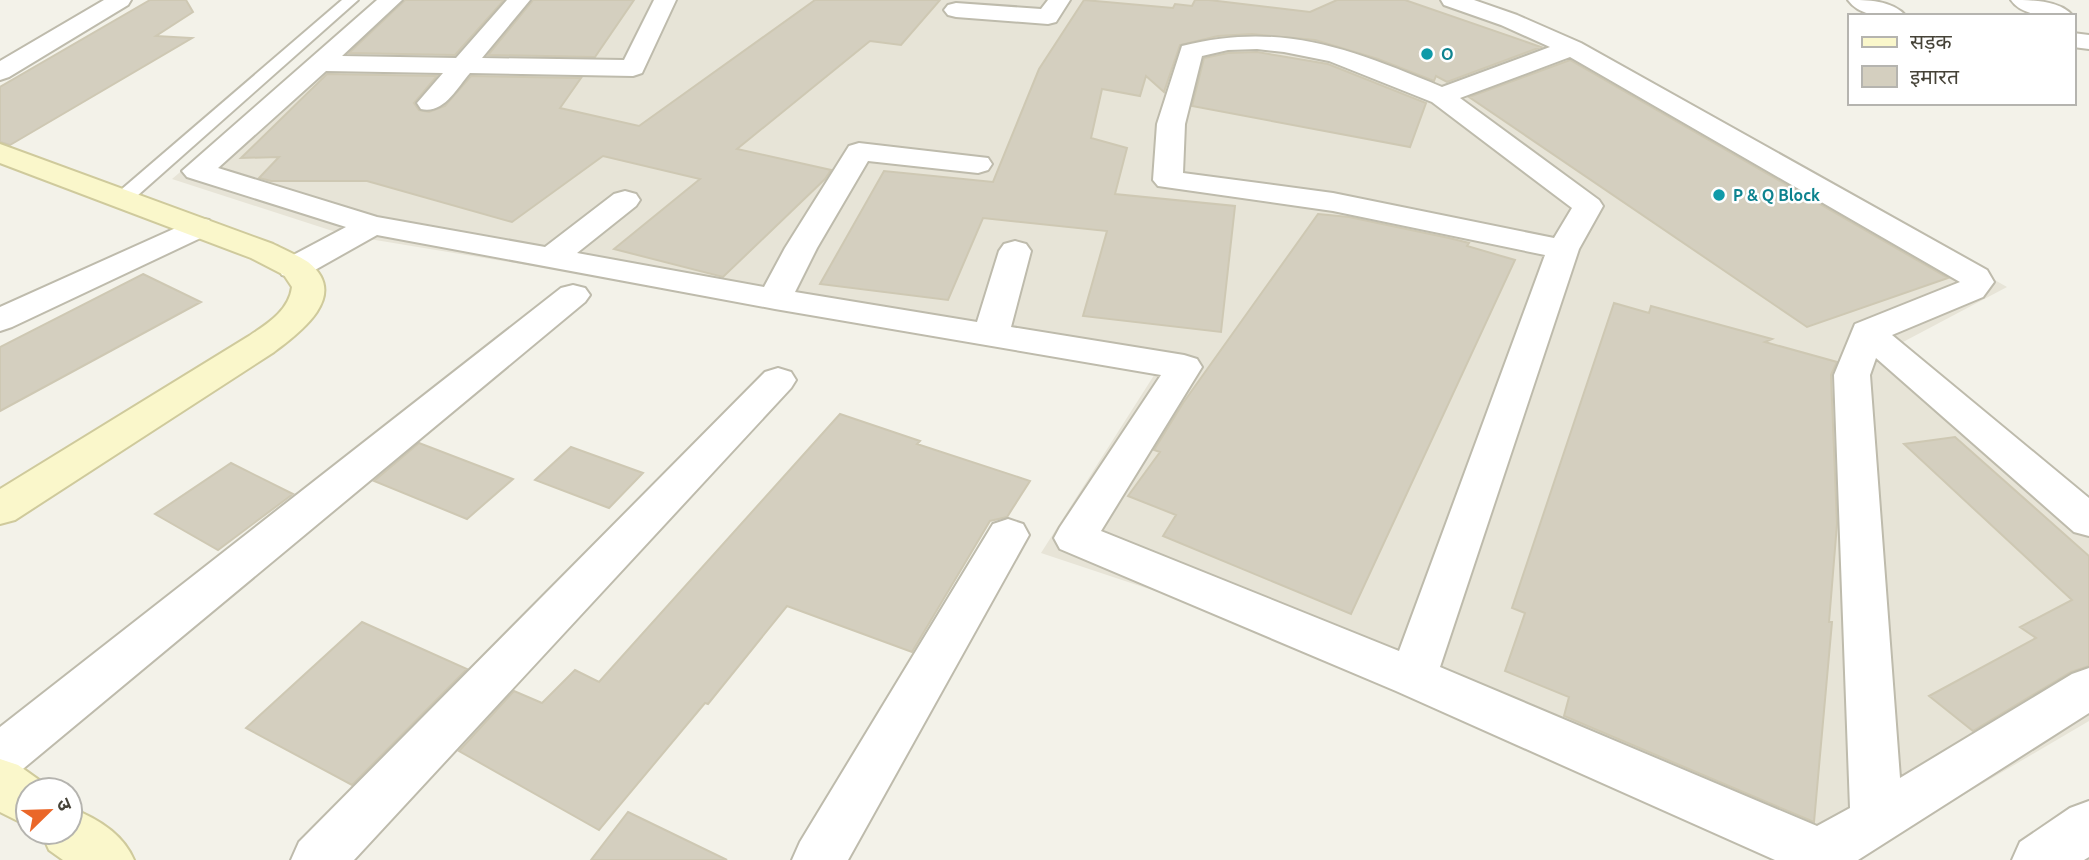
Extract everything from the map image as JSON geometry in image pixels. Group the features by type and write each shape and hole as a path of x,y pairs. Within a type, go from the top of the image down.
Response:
{"main road":[{"path":"0,153 262,251 294,268 305,279 309,295 302,309 283,329 253,351 0,509"},
{"path":"84,843 107,860"}],"street":[{"path":"0,72 120,0"},
{"path":"391,0 197,171 372,225 775,299 1184,367 1075,538 1413,677 1819,853 1877,821 2089,688"},
{"path":"430,103 519,0"},
{"path":"320,63 633,68 666,0"},
{"path":"956,10 1048,18 1059,0"},
{"path":"1452,0 1509,20 1572,48 1975,277 1977,282 1971,290 1867,332 1852,376 1877,821"},
{"path":"1859,0 1890,14"},
{"path":"2022,0 2056,14"},
{"path":"1413,677 1563,249 1588,205 1441,96 1351,58 1293,45 1227,43 1191,51 1171,124 1168,180 1333,202 1563,249"},
{"path":"1441,96 1572,48"},
{"path":"775,299 801,248 859,152 978,164"},
{"path":"551,258 625,201"},
{"path":"294,268 372,225"},
{"path":"0,320 198,227"},
{"path":"991,335 1016,251"},
{"path":"0,757 573,295"},
{"path":"1867,332 2089,521"},
{"path":"318,860 778,380"},
{"path":"819,860 1008,535"},
{"path":"2039,860 2089,826"}],"lane":[{"path":"122,199 351,0"}],"shaded area":[{"path":"382,0 1464,0 1587,49 2007,287 1886,351 2089,513 2089,721 1890,838 1814,831 1413,677 1041,553 1158,369 345,235 172,179"}],"building":[{"path":"150,0 186,0 193,12 156,36 192,38 10,145 0,142 0,87"},
{"path":"405,0 504,0 455,55 349,53"},
{"path":"533,0 634,0 595,57 488,55"},
{"path":"815,0 940,0 901,45 870,41 737,149 831,170 825,179 723,277 614,249 700,179 603,156 512,222 367,181 271,181 259,178 279,157 241,158 327,74 437,76 414,103 419,110 429,112 445,106 471,76 581,78 560,108 639,126"},
{"path":"1084,0 1173,8 1175,4 1192,6 1195,0 1209,0 1310,12 1337,0 1405,0 1541,47 1447,82 1436,76 1434,81 1378,59 1315,40 1252,34 1218,36 1180,45 1164,92 1146,76 1140,96 1102,89 1091,138 1127,148 1115,194 1235,206 1221,332 1083,316 1107,231 983,218 948,300 820,284 884,171 993,182 1039,69"},
{"path":"1257,52 1328,64 1426,103 1410,147 1192,106 1204,58 1228,53"},
{"name":"P & Q Block","path":"1570,60 1948,278 1807,327 1469,97"},
{"path":"1318,214 1349,217 1449,238 1515,260 1351,614 1163,536 1176,515 1128,496 1160,452 1154,450 1183,403"},
{"path":"143,274 201,302 0,411 0,347"},
{"path":"1614,303 1649,313 1651,306 1772,339 1765,342 1837,362 1831,375 1837,524 1829,622 1832,622 1814,822 1564,716 1569,697 1505,671 1525,613 1512,608"},
{"path":"840,414 920,441 917,444 1030,481 1007,517 990,521 912,652 787,606 708,704 705,703 599,830 459,751 514,691 542,703 575,670 599,682"},
{"path":"1955,437 2089,556 2089,666 2071,672 1973,731 1929,696 2036,638 2020,627 2072,600 1904,444"},
{"path":"419,443 513,479 467,519 374,481"},
{"path":"571,447 643,473 609,508 535,480"},
{"path":"231,463 293,494 218,550 155,514"},
{"path":"362,622 467,669 352,785 246,728"},
{"path":"628,812 727,860 591,860"}],"place":[{"name":"O","path":"1427,54"},
{"name":"P & Q Block","path":"1719,195"}]}
